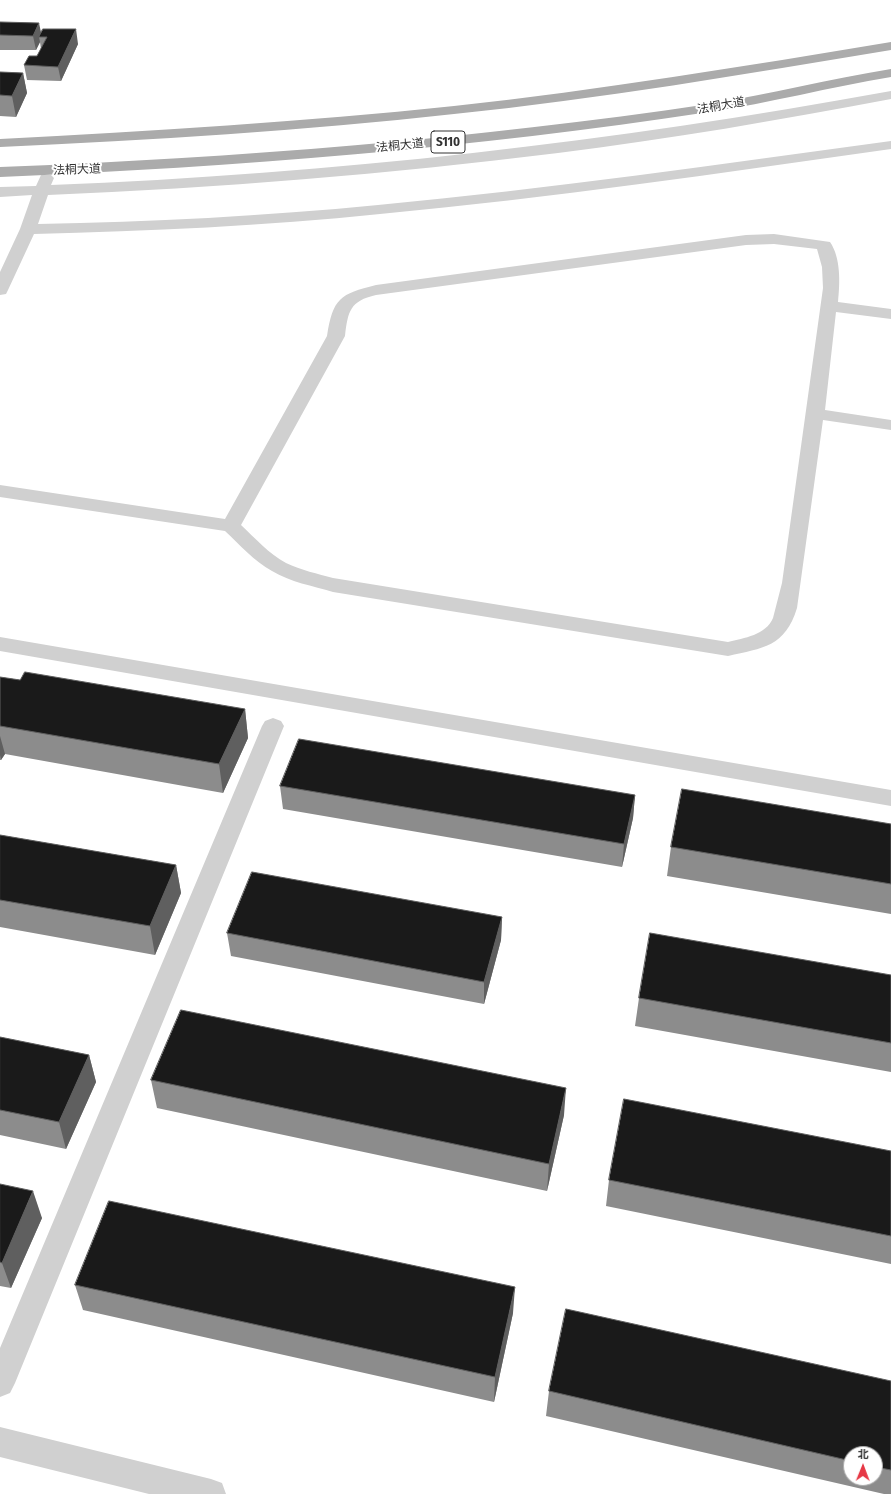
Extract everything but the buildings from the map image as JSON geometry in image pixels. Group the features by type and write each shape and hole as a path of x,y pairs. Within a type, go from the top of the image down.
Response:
{"main road":[{"name":"S110","path":"0,143 213,132 455,110 705,78 890,46"},
{"name":"法桐大道","path":"0,172 49,171 268,159 476,139 713,108 849,80 891,73"}],"street":[{"path":"0,192 202,183 307,176 420,165 712,128 891,95"},
{"path":"28,229 191,224 428,205 565,189 891,145"},
{"path":"0,290 28,229 49,171"},
{"path":"0,491 231,526 259,553 279,567 301,576 333,585 728,649 751,644 768,636 780,626 791,581 816,414 831,288 830,267 824,245 774,239 738,241 376,290 351,298 342,310 338,321 336,336 231,526"},
{"path":"828,306 891,314"},
{"path":"816,414 891,425"},
{"path":"0,644 891,798"},
{"path":"0,1383 273,726"},
{"path":"0,1442 211,1494"}]}
